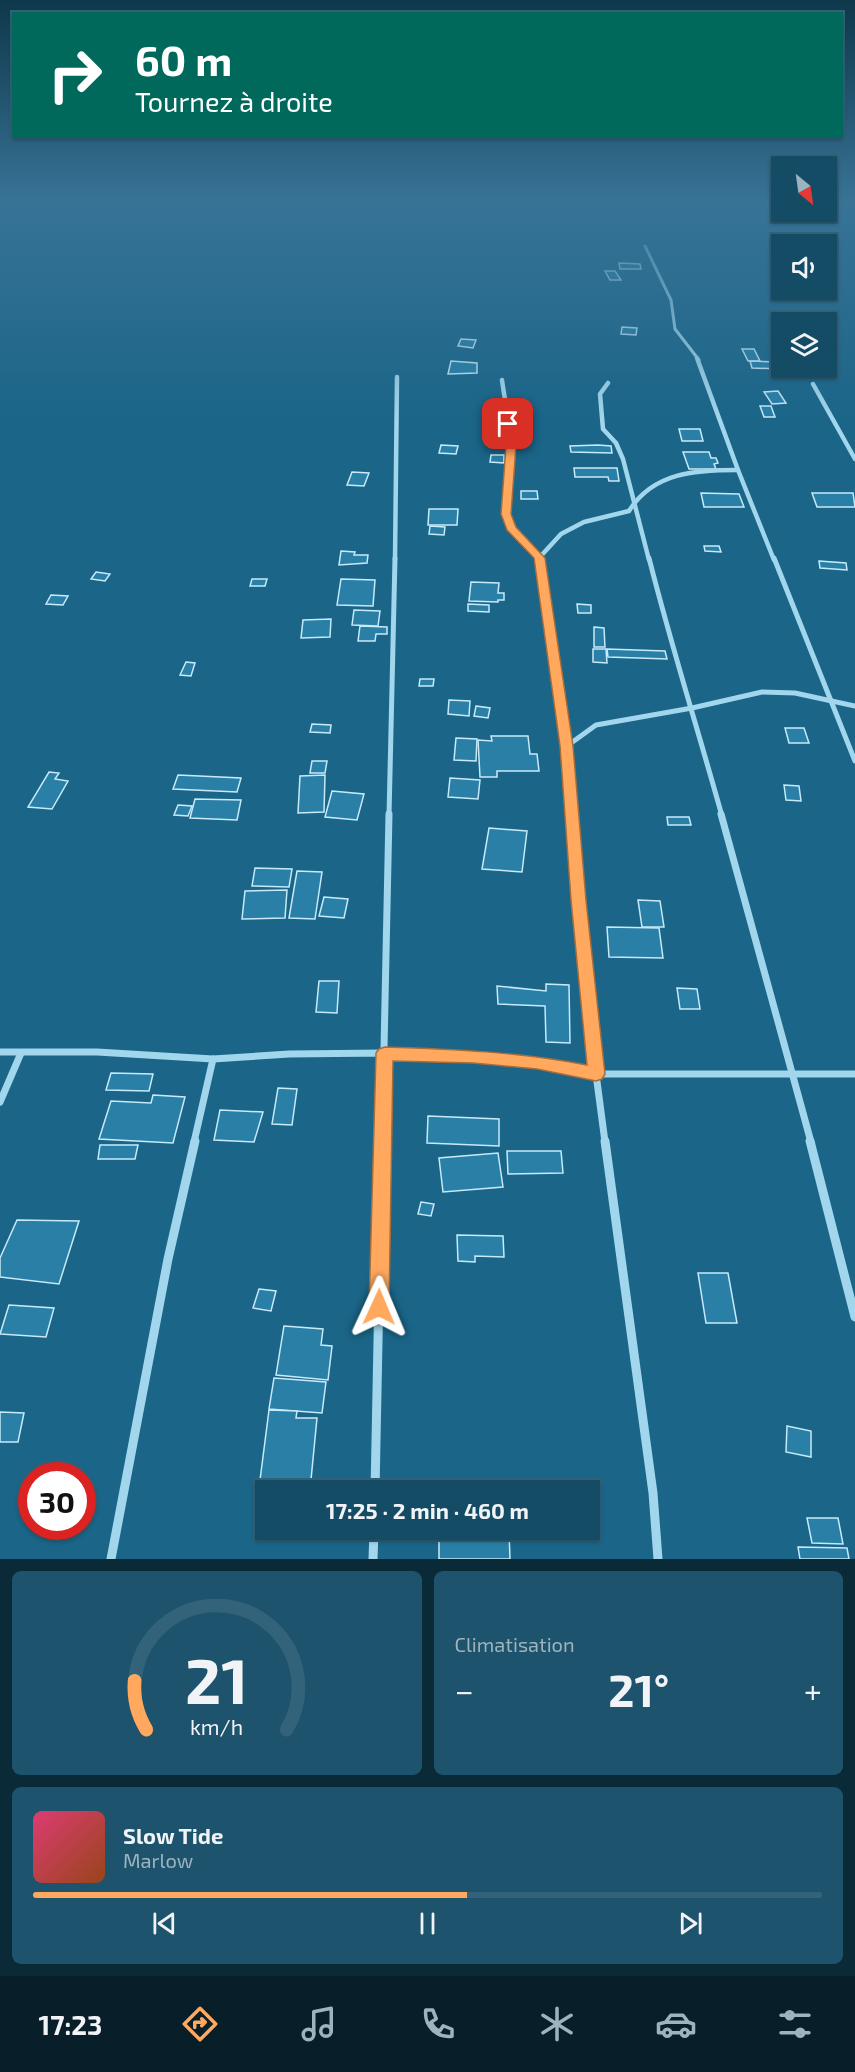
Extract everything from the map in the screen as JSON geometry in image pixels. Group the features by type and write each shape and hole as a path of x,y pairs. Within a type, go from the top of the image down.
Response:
{"street":[{"path":"659,276 670,300 675,329 701,363 738,470 855,761"},
{"path":"375,1480 398,443 397,377"},
{"path":"502,380 511,446 506,514 516,534 535,551 539,558 567,746 596,1074 653,1492 658,1559"},
{"path":"608,383 600,394 599,403 603,429 620,451 670,641 692,708 793,1072 855,1316"},
{"path":"813,384 855,459"},
{"path":"539,558 561,534 584,522 629,511 645,490 697,470 738,470"},
{"path":"567,746 596,726 762,692 795,693 855,706"},
{"path":"0,1052 97,1052 213,1059 289,1054 385,1053 473,1056 526,1061 596,1074 793,1072 855,1074"},
{"path":"0,1102 21,1053"},
{"path":"111,1559 168,1259 213,1059"},
{"path":"373,1559 374,1540"}],"building":[{"path":"608,276 618,276 621,280 610,280"},
{"path":"622,327 637,328 636,335 621,334"},
{"path":"461,339 476,340 473,348 458,346"},
{"path":"742,349 754,349 760,361 748,361"},
{"path":"451,361 477,363 477,373 448,374"},
{"path":"750,361 771,362 771,369 752,368"},
{"path":"778,391 786,403 772,404 764,392"},
{"path":"760,406 771,406 775,417 764,417"},
{"path":"679,429 700,429 703,441 682,441"},
{"path":"441,445 458,446 456,454 439,453"},
{"path":"570,446 611,446 612,453 571,452"},
{"path":"683,452 709,452 711,458 716,458 718,463 714,464 716,469 689,469"},
{"path":"491,455 504,455 504,463 490,462"},
{"path":"574,468 617,468 619,481 609,481 608,477 575,477"},
{"path":"352,472 369,473 364,486 347,485"},
{"path":"521,491 537,491 538,499 521,499"},
{"path":"701,493 739,494 744,507 704,507"},
{"path":"812,493 853,493 855,507 817,507"},
{"path":"429,509 458,509 457,525 428,525"},
{"path":"430,526 445,527 444,535 429,534"},
{"path":"704,546 719,546 721,552 705,551"},
{"path":"341,551 355,552 354,555 368,555 367,563 339,565"},
{"path":"819,561 846,563 847,570 820,568"},
{"path":"96,572 110,574 105,581 91,579"},
{"path":"252,579 267,579 265,586 250,586"},
{"path":"341,579 375,580 373,606 337,605"},
{"path":"471,582 499,583 498,593 504,593 504,600 498,600 498,602 469,601"},
{"path":"51,595 68,596 63,605 46,604"},
{"path":"468,604 489,605 489,612 468,611"},
{"path":"577,604 591,605 591,613 578,613"},
{"path":"354,610 380,611 378,626 352,625"},
{"path":"331,619 330,637 301,638 303,620"},
{"path":"360,626 387,627 387,634 376,634 375,641 358,641"},
{"path":"594,627 604,628 605,647 594,647"},
{"path":"593,649 606,649 607,663 593,662"},
{"path":"607,649 665,651 667,659 608,657"},
{"path":"186,662 195,663 191,676 180,675"},
{"path":"420,679 434,679 433,686 419,686"},
{"path":"449,700 470,701 469,716 448,714"},
{"path":"476,706 490,708 488,718 474,716"},
{"path":"312,724 331,725 330,733 310,732"},
{"path":"785,728 804,728 809,743 789,743"},
{"path":"491,736 528,736 530,754 537,754 539,771 497,771 497,777 480,777 478,740 492,741"},
{"path":"456,738 477,739 476,761 454,760"},
{"path":"312,761 327,761 325,773 310,773"},
{"path":"49,772 59,773 55,779 68,781 52,809 28,807"},
{"path":"178,775 241,778 237,792 173,789"},
{"path":"325,775 324,812 298,813 300,776"},
{"path":"450,778 480,780 478,799 448,797"},
{"path":"784,785 799,786 801,801 786,800"},
{"path":"332,791 364,794 357,820 325,817"},
{"path":"195,799 241,800 237,820 190,818"},
{"path":"178,805 192,806 188,816 174,815"},
{"path":"667,817 689,817 691,825 668,825"},
{"path":"489,828 527,831 522,872 482,869"},
{"path":"255,868 292,869 289,887 252,886"},
{"path":"297,871 322,872 315,919 289,918"},
{"path":"287,890 285,918 242,919 245,891"},
{"path":"324,897 348,899 344,918 319,916"},
{"path":"638,900 660,901 664,927 642,927"},
{"path":"607,927 659,928 663,958 609,957"},
{"path":"319,981 339,981 337,1013 316,1012"},
{"path":"546,984 569,985 570,1043 546,1042 545,1006 498,1004 497,986 546,991"},
{"path":"677,988 697,989 700,1009 680,1009"},
{"path":"111,1073 153,1074 149,1091 106,1090"},
{"path":"278,1088 297,1089 292,1125 272,1124"},
{"path":"153,1095 185,1097 173,1143 99,1139 111,1101 151,1103"},
{"path":"220,1110 263,1112 254,1142 214,1140"},
{"path":"428,1116 499,1119 499,1146 427,1143"},
{"path":"100,1145 138,1145 135,1159 98,1159"},
{"path":"507,1151 561,1151 563,1173 508,1174"},
{"path":"498,1153 503,1187 443,1192 439,1158"},
{"path":"421,1202 434,1204 431,1216 418,1214"},
{"path":"17,1220 79,1221 59,1284 0,1277 0,1258"},
{"path":"457,1235 503,1236 504,1257 475,1256 475,1262 458,1261"},
{"path":"698,1273 728,1273 737,1323 706,1323"},
{"path":"259,1289 276,1291 271,1311 253,1308"},
{"path":"9,1305 54,1308 46,1337 0,1334"},
{"path":"284,1326 323,1329 321,1345 332,1346 328,1380 276,1375"},
{"path":"274,1378 326,1382 322,1413 269,1409"},
{"path":"269,1410 297,1411 296,1418 317,1418 311,1480 260,1480"},
{"path":"0,1412 24,1413 18,1442 0,1442"},
{"path":"787,1426 811,1431 811,1457 786,1452"},
{"path":"807,1518 838,1518 843,1544 812,1543"},
{"path":"439,1540 509,1540 510,1559 439,1559"},
{"path":"798,1547 847,1548 849,1559 800,1559"}],"route":[{"path":"379,1307 385,1053 473,1056 537,1062 596,1074 567,746 539,558 535,551 520,540 511,528 506,514 511,446 508,424"}]}
